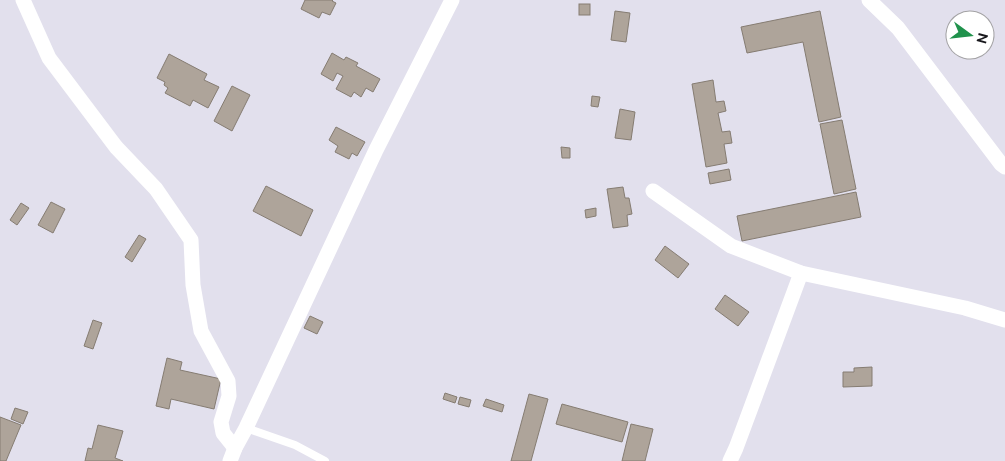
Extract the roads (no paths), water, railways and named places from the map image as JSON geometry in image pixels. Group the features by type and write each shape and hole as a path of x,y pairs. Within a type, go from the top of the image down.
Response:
{"street":[{"path":"23,0 49,58 116,147 156,189 191,240 192,285 200,330 228,382 229,396 221,422 223,433 233,454"},
{"path":"233,454 376,150 452,0"},
{"path":"868,0 898,28 1005,167"},
{"path":"653,191 731,246 801,273 965,308 1005,320"},
{"path":"733,457 801,273"}],"lane":[{"path":"246,428 295,445 325,461"}]}
